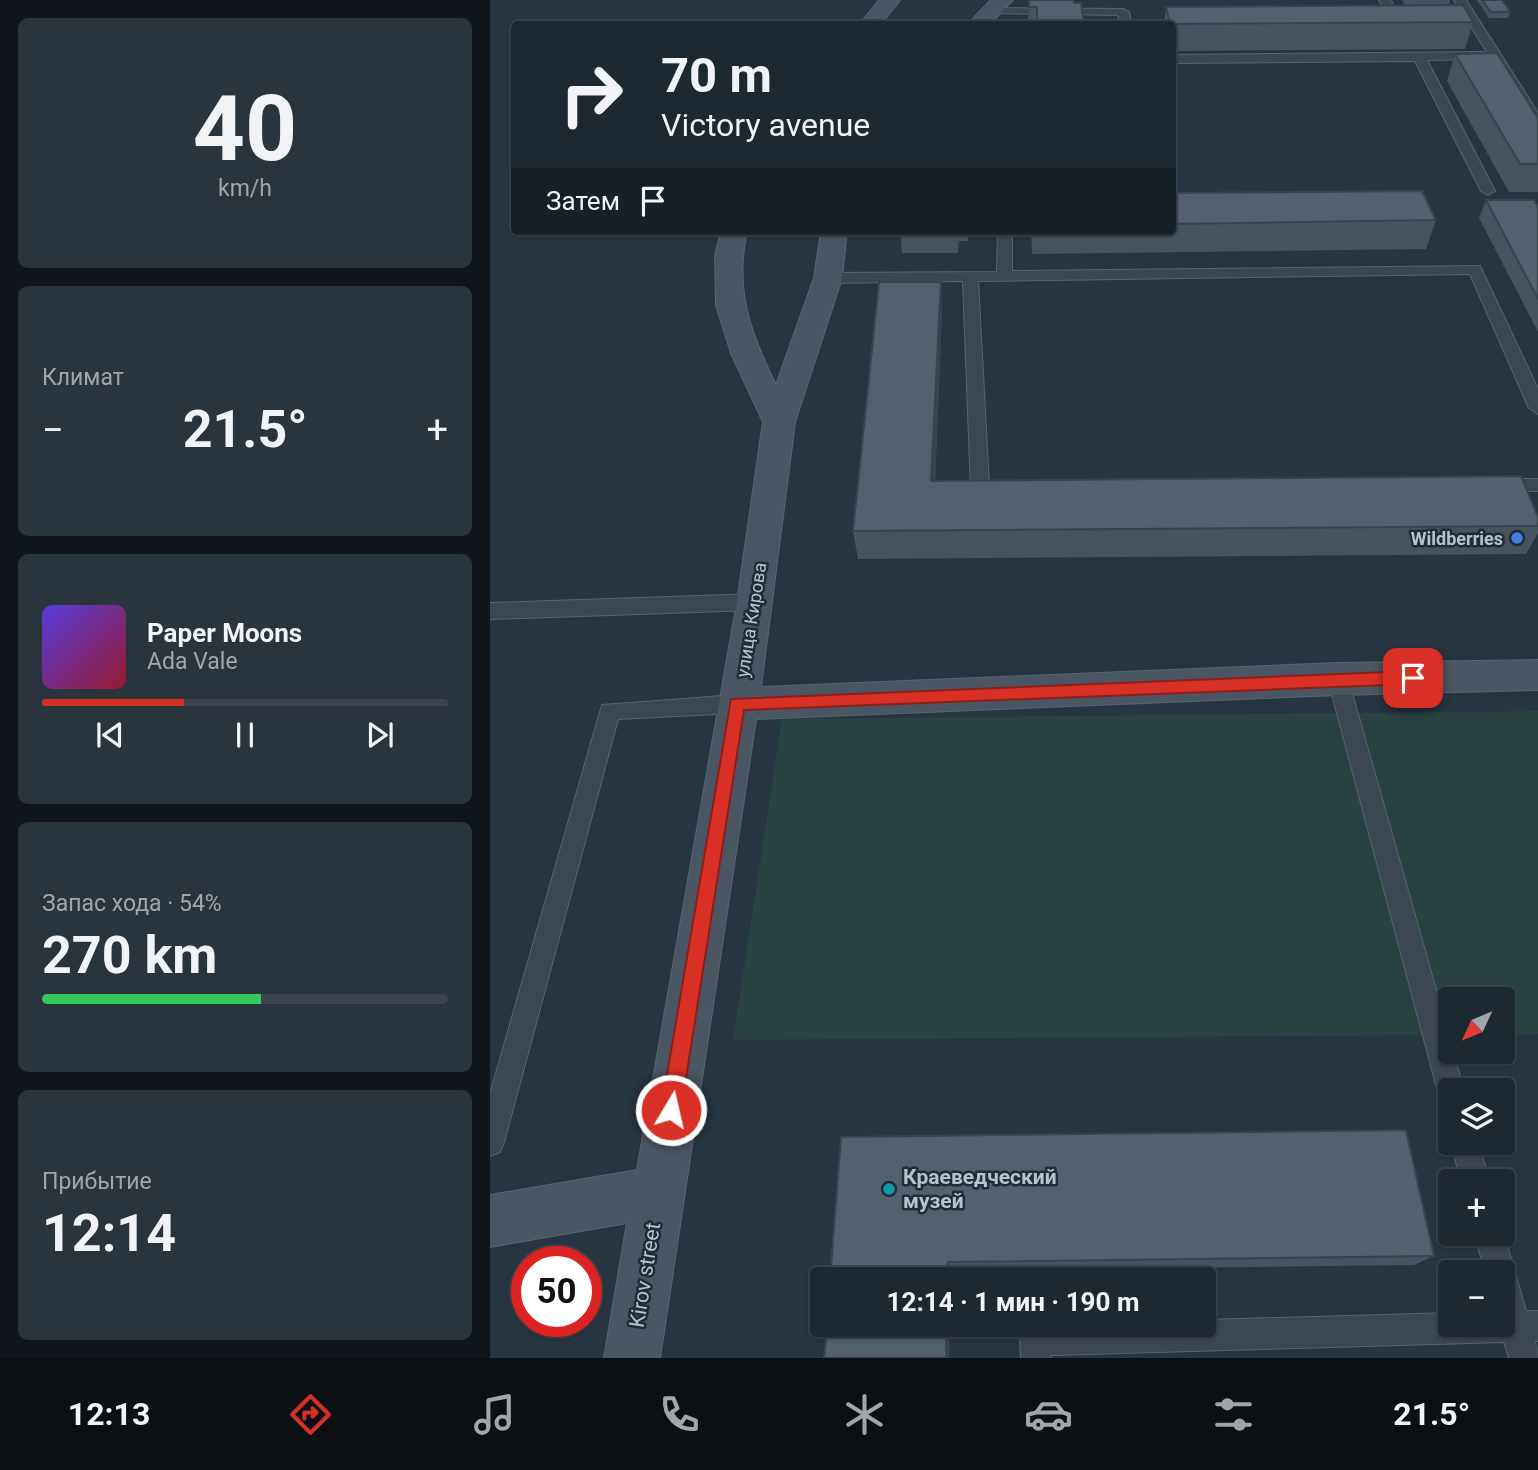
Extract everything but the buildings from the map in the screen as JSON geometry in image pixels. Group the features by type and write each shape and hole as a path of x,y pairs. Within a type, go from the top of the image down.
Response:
{"main road":[{"path":"872,21 890,0"},
{"path":"733,235 726,254 734,324 779,422"},
{"name":"улица Кирова","path":"658,1192 755,602 779,422 828,278 833,235"},
{"path":"737,704 1338,679 1538,675"},
{"path":"490,1221 658,1192"},
{"name":"Kirov street","path":"632,1358 658,1192"}],"lane":[{"path":"1460,0 1538,123"},
{"path":"991,12 1123,12"},
{"path":"1176,59 1495,55"},
{"path":"1419,57 1488,191"},
{"path":"1004,276 1005,235"},
{"path":"828,278 1475,269 1538,408"},
{"path":"970,276 980,491 1022,491"},
{"path":"1482,485 1538,485"},
{"path":"490,611 755,602"},
{"path":"1338,679 1447,1078"},
{"path":"490,1142 610,711 737,704"},
{"path":"1515,1305 1527,1326 1524,1358"},
{"path":"1036,1358 1035,1340 1527,1326"}],"green space":[{"path":"1538,711 1538,1034 1516,1035 1516,987 1438,987 1438,1035 733,1040 782,719"}],"place":[{"name":"Wildberries","path":"1517,538"},
{"name":"Краеведческий музей","path":"889,1189"}],"route":[{"path":"671,1110 737,704 1413,678"}]}
